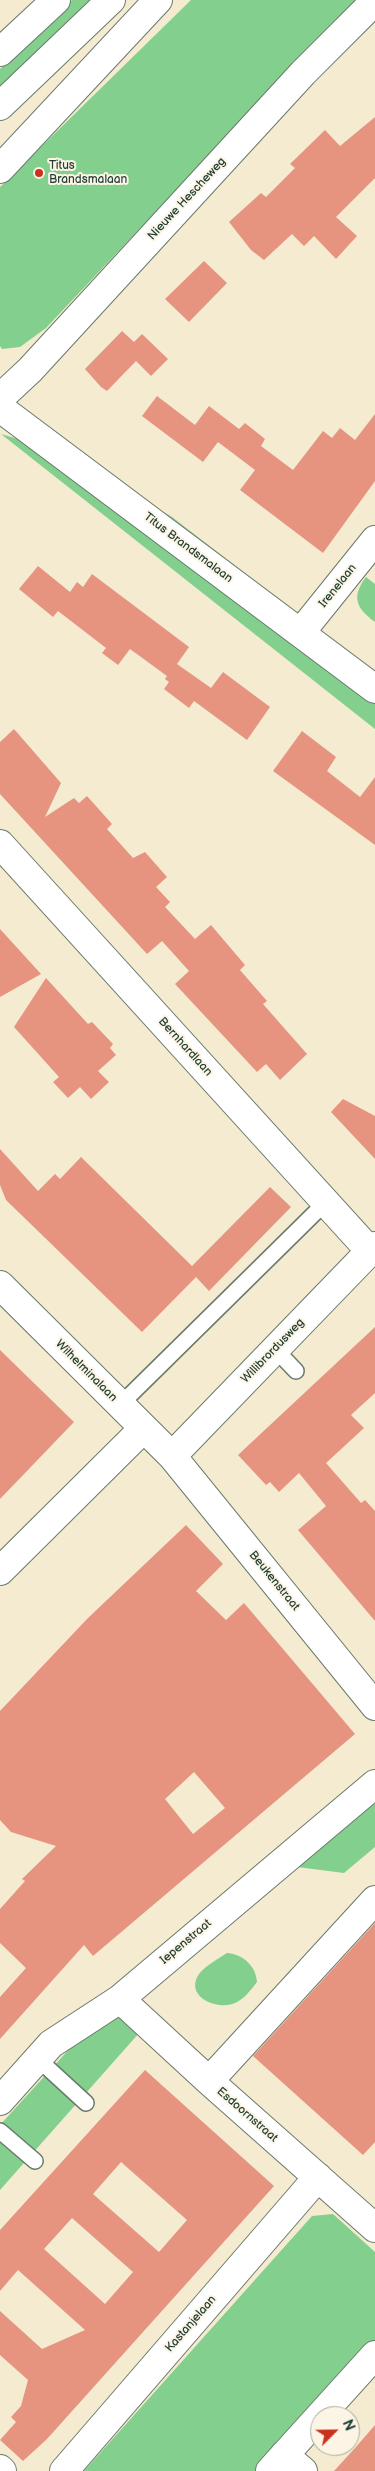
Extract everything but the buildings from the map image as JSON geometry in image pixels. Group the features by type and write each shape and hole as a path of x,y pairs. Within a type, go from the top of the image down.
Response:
{"street":[{"path":"0,52 56,0"},
{"path":"0,106 111,0"},
{"path":"0,169 158,0"},
{"name":"Nieuwe Hescheweg","path":"0,398 30,370 303,73 375,1"},
{"name":"Titus Brandsmalaan","path":"0,408 375,689"},
{"name":"Irenelaan","path":"301,632 375,540"},
{"name":"Bernhardlaan","path":"0,844 326,1202 373,1251"},
{"name":"Willibrordusweg","path":"172,1456 373,1251"},
{"name":"Wilhelminalaan","path":"0,1285 142,1429 172,1456"},
{"path":"0,1571 142,1429"},
{"name":"Beukenstraat","path":"172,1456 375,1706"},
{"name":"Iepenstraat","path":"0,2101 52,2044 120,1999 375,1784"},
{"path":"209,2081 375,1900"},
{"name":"Esdoornstraat","path":"120,1999 209,2081 375,2228"},
{"name":"Kastanjelaan","path":"64,2471 318,2178"},
{"path":"286,2466 375,2354"}],"lane":[{"path":"120,1405 326,1202"},
{"path":"276,1349 296,1371"},
{"path":"38,2059 86,2103"},
{"path":"0,2131 36,2161"}],"green space":[{"path":"72,0 101,0 0,96 0,69"},
{"path":"191,0 359,0 296,63 46,328 20,347 2,349 0,346 0,187"},
{"path":"1,434 28,442 114,483 172,517 351,655 375,676 375,729"},
{"path":"366,577 375,584 375,622 363,612 358,602 358,590"},
{"path":"375,1801 375,1847 344,1873 297,1867"},
{"path":"227,1953 243,1958 248,1962 254,1971 257,1982 238,2002 219,2005 204,2000 196,1989 195,1982 205,1968"},
{"path":"120,2015 140,2032 0,2190 0,2125 82,2035"},
{"path":"333,2214 375,2252 375,2341 316,2406 310,2406 310,2413 258,2471 84,2471 312,2216"}],"place":[{"name":"Titus Brandsmalaan","path":"39,173"}]}
